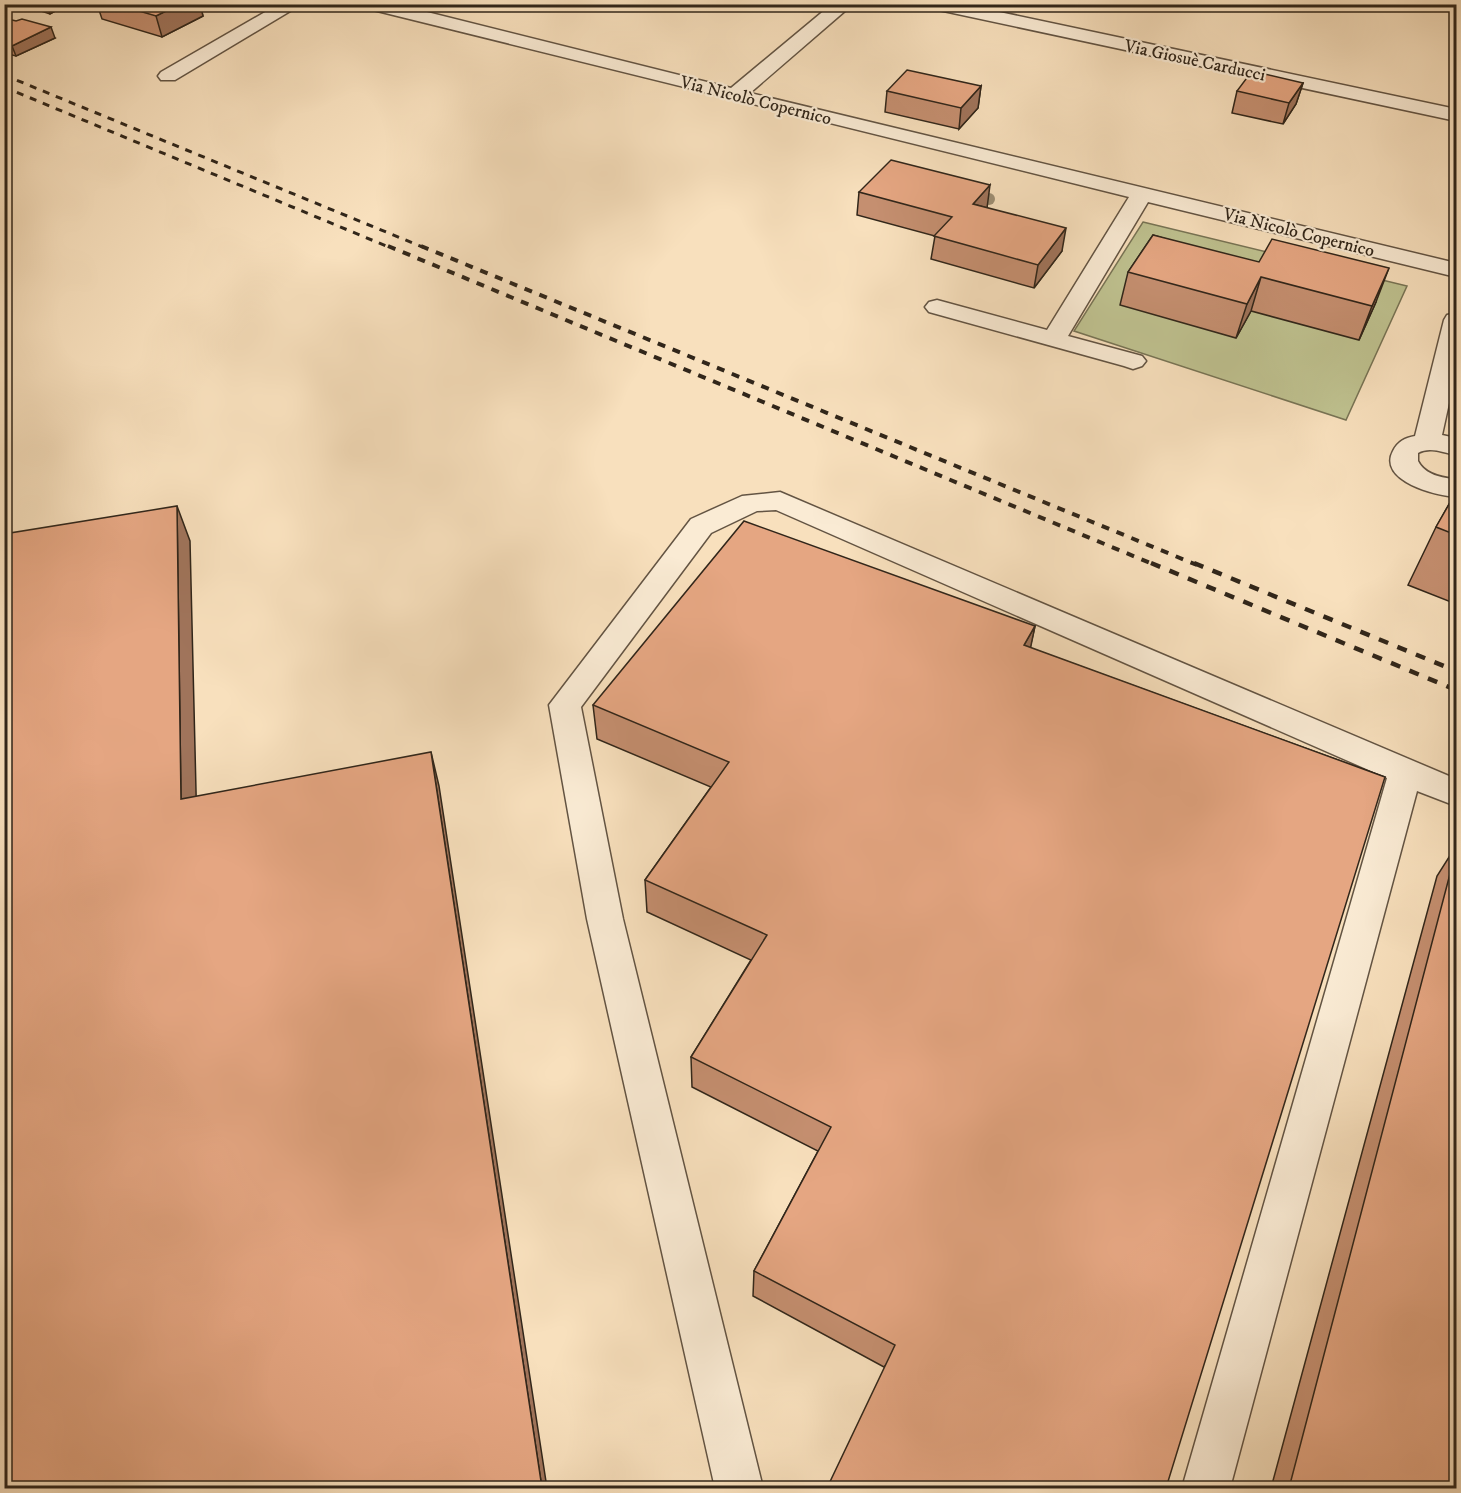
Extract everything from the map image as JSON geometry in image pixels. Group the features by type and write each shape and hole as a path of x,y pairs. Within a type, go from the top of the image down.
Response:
{"street":[{"path":"168,76 293,4"},
{"name":"Via Nicolò Copernico","path":"371,4 1456,270"},
{"path":"735,95 844,4"},
{"name":"Via Giosuè Carducci","path":"934,4 1456,115"},
{"path":"1054,339 1142,194"},
{"path":"937,307 1133,361"},
{"path":"1427,442 1456,320"},
{"path":"1456,447 1427,442 1408,448 1404,454 1404,462 1408,469 1426,483 1456,488"},
{"path":"739,1488 605,919 565,705 701,526 752,502 780,501 1456,793"},
{"path":"1206,1488 1406,771"}],"green space":[{"path":"1143,222 1407,286 1346,420 1074,331"}],"building":[{"path":"115,4 180,4 156,16"},
{"path":"4,18 16,21 22,19 51,27 12,46 4,44"},
{"path":"907,70 981,86 961,108 887,91"},
{"path":"1252,71 1303,83 1289,103 1237,91"},
{"path":"891,160 990,185 973,204 1066,228 1038,265 934,236 952,217 859,192"},
{"path":"1153,235 1259,262 1272,239 1389,268 1372,306 1261,277 1247,304 1128,272"},
{"path":"1456,492 1456,535 1436,527"},
{"path":"177,506 181,799 431,752 542,1488 4,1488 4,534"},
{"path":"744,521 1035,626 1024,645 1385,777 1166,1488 827,1488 895,1345 754,1271 831,1127 691,1057 767,935 645,880 729,762 593,705"},
{"path":"1456,851 1456,1488 1289,1488"}],"railway":[{"path":"4,75 425,248"},
{"path":"4,87 391,248"},
{"path":"388,246 1155,565"},
{"path":"421,246 1197,565"},
{"path":"1151,563 1456,690"},
{"path":"1194,563 1456,671"}]}
